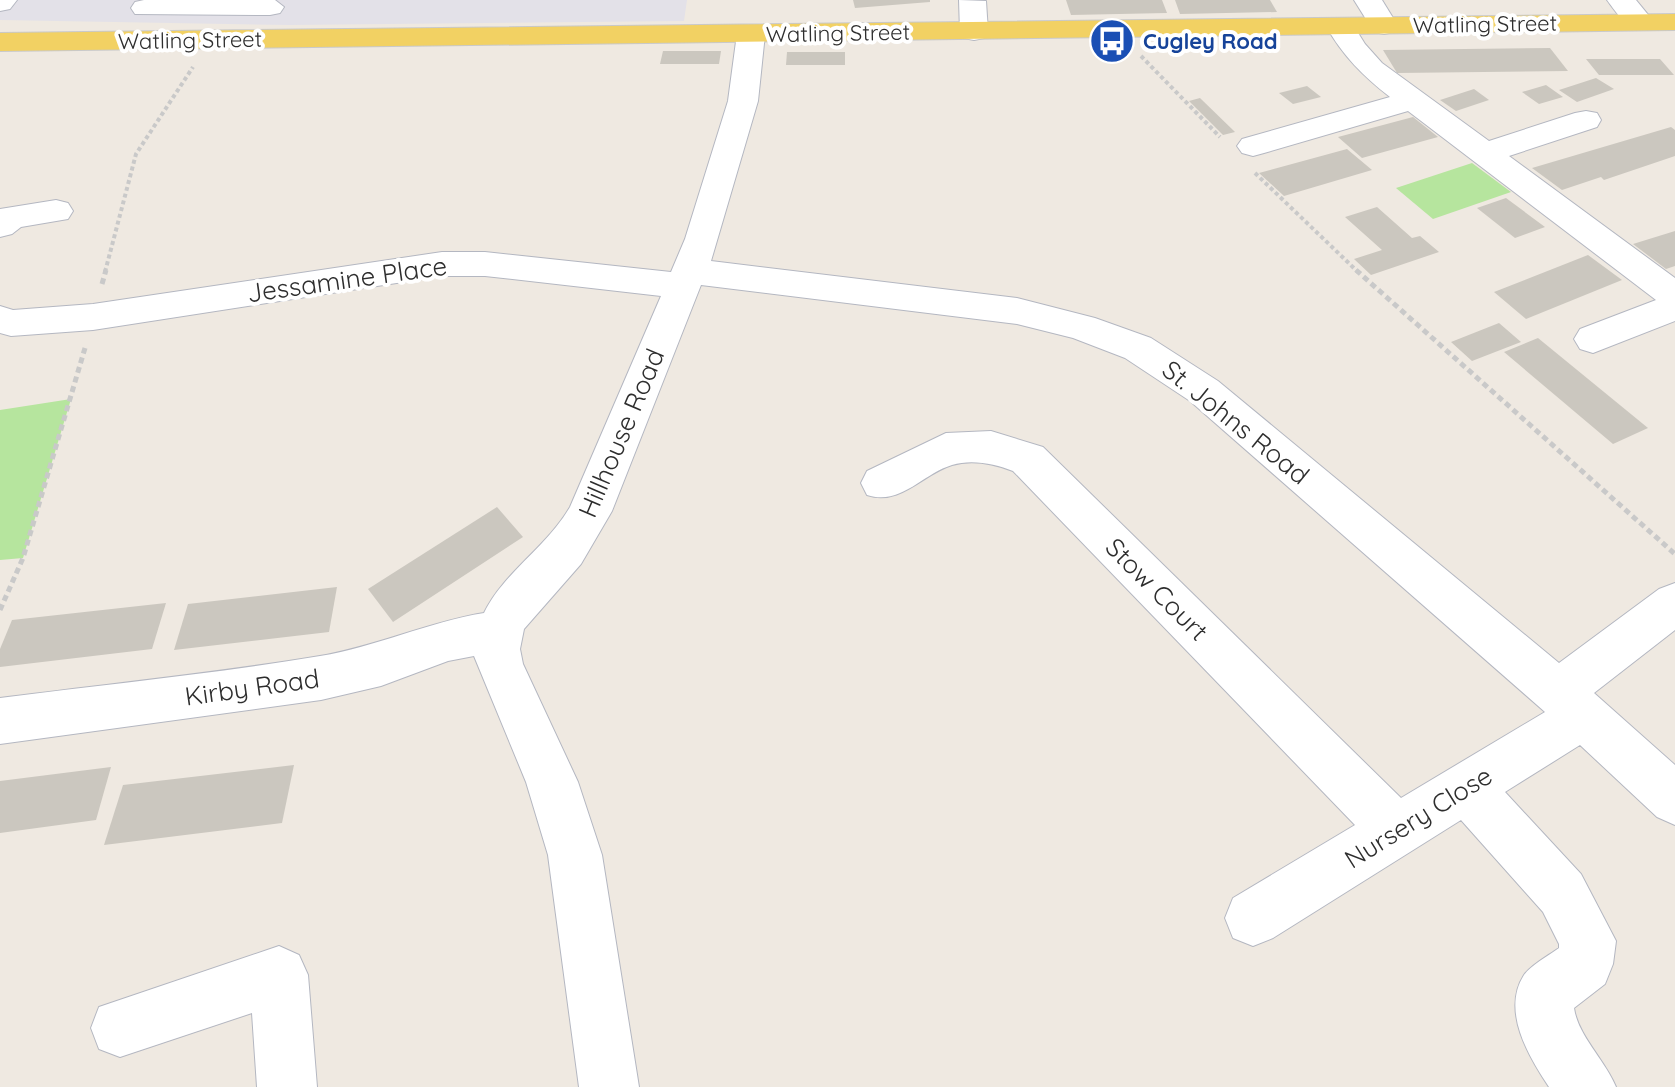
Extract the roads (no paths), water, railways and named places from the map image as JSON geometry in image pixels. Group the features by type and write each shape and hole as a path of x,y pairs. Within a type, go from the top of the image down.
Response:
{"main road":[{"name":"Watling Street","path":"0,42 749,24 974,32 1675,22"}],"street":[{"path":"1368,0 1384,26"},
{"path":"1621,0 1640,22"},
{"path":"972,1 974,32"},
{"path":"123,41 148,4 270,7"},
{"name":"Hillhouse Road","path":"499,631 508,610 559,558 591,512 687,279 740,110 749,24"},
{"path":"1340,26 1353,48 1372,69 1675,296"},
{"path":"1241,149 1412,100"},
{"path":"1484,153 1586,120"},
{"path":"0,226 11,217 56,211"},
{"name":"Jessamine Place","path":"6,321 93,317 442,264 485,264 687,279"},
{"name":"St. Johns Road","path":"687,279 1017,311 1082,327 1138,348 1204,391 1571,704 1675,799"},
{"path":"1593,339 1675,307"},
{"name":"Stow Court","path":"882,483 946,449 991,447 1028,459 1396,830"},
{"name":"Nursery Close","path":"1253,918 1466,787 1571,704 1675,603"},
{"path":"499,631 496,652 500,666 544,757 568,822 609,1087"},
{"name":"Kirby Road","path":"0,721 321,678 381,664 448,640 499,631"},
{"path":"1466,787 1562,893 1588,941 1585,964 1545,994 1542,1010 1547,1028 1586,1087"},
{"path":"120,1028 279,975 287,1087"}],"place":[{"name":"Cugley Road","path":"1112,41"}]}
